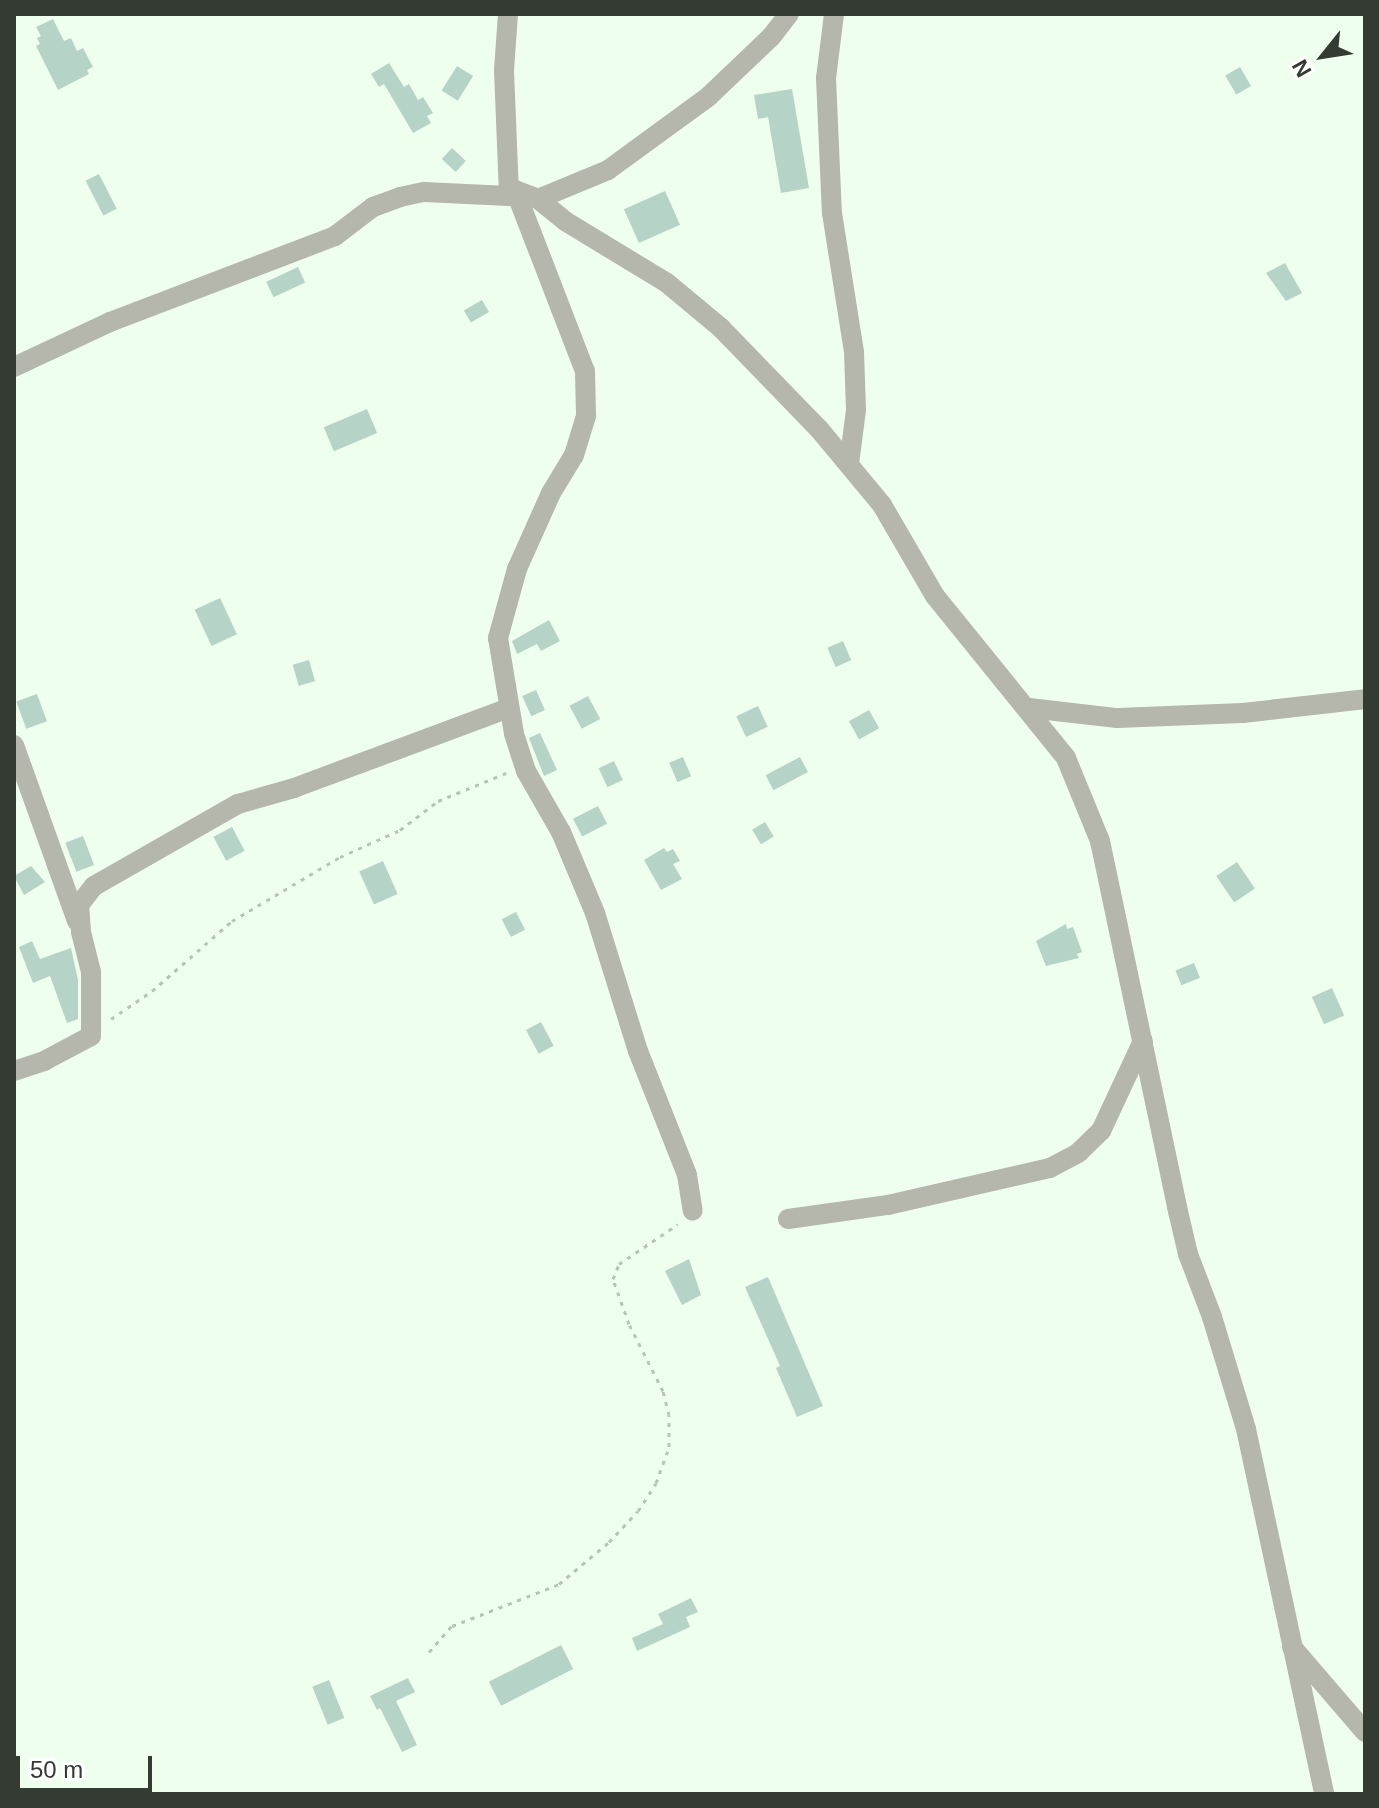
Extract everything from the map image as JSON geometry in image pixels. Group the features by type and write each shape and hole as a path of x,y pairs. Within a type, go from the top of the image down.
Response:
{"street":[{"path":"508,14 504,70 512,193 585,371 586,416 574,455 535,526 498,638 509,708 523,763 561,832 595,913 638,1051 687,1175 693,1211"},
{"path":"538,199 608,170 662,134 719,87 771,37 789,14"},
{"path":"834,14 826,78 832,213 854,352 856,410 849,464"},
{"path":"14,367 110,322 324,241 373,207 400,197 424,192 512,193 538,199 667,283 721,328 849,464 882,505 935,596 1029,708 1066,758 1100,841 1188,1254 1212,1317 1246,1429 1289,1643 1324,1794"},
{"path":"1029,708 1117,718 1243,713 1365,699"},
{"path":"81,932 79,905 94,886 238,804 294,788 509,708"},
{"path":"14,745 81,932 91,972 91,1036 44,1061 14,1071"},
{"path":"788,1219 888,1205 1050,1168 1078,1153 1101,1131 1143,1041"},
{"path":"1289,1643 1365,1732"}],"path":[{"path":"91,1036 120,1011 152,991 232,921 340,857 400,830 438,801 523,763"},
{"path":"429,1652 452,1626 559,1584 619,1532 638,1511 656,1483 669,1447 669,1415 663,1391 623,1310 613,1279 619,1264 693,1211"}],"building":[{"path":"53,19 64,41 71,38 77,51 83,48 93,67 87,70 89,74 58,90 36,46 40,44 37,38 41,36 36,27"},
{"path":"389,63 404,87 409,84 418,100 423,97 433,113 427,116 431,123 413,133 384,84 379,87 371,74"},
{"path":"457,66 473,76 458,101 442,91"},
{"path":"1240,67 1251,86 1236,95 1225,76"},
{"path":"792,89 809,188 781,193 768,117 758,119 754,95"},
{"path":"452,148 466,161 456,172 442,159"},
{"path":"99,174 117,209 103,216 86,181"},
{"path":"665,191 680,225 639,243 624,209"},
{"path":"1285,263 1302,293 1286,301 1266,273"},
{"path":"298,267 305,282 273,297 266,282"},
{"path":"482,300 489,312 471,323 464,310"},
{"path":"367,409 377,433 334,451 324,427"},
{"path":"220,598 237,634 212,646 195,610"},
{"path":"549,620 560,641 541,651 537,644 517,654 512,641"},
{"path":"843,641 851,660 836,667 827,648"},
{"path":"309,660 315,681 299,686 293,665"},
{"path":"536,690 545,710 531,716 522,696"},
{"path":"37,694 47,721 26,729 16,702"},
{"path":"588,696 600,719 582,729 569,706"},
{"path":"758,706 768,727 746,737 736,716"},
{"path":"869,710 879,728 859,740 849,721"},
{"path":"540,733 557,770 544,776 529,738"},
{"path":"683,757 691,776 677,782 669,763"},
{"path":"800,757 808,772 774,790 766,775"},
{"path":"614,761 623,780 607,787 599,768"},
{"path":"598,806 607,824 582,837 573,819"},
{"path":"765,822 774,837 761,844 752,830"},
{"path":"232,827 245,851 226,861 213,837"},
{"path":"83,836 94,865 76,872 65,843"},
{"path":"664,848 667,852 673,849 680,861 673,864 682,879 661,890 644,860"},
{"path":"383,861 398,894 374,904 359,872"},
{"path":"1237,862 1255,889 1234,903 1216,876"},
{"path":"31,866 45,882 24,895 14,876"},
{"path":"516,912 525,930 511,937 502,919"},
{"path":"1066,924 1067,929 1073,927 1082,952 1077,954 1079,958 1046,966 1036,941"},
{"path":"32,941 40,959 71,948 78,980 78,1019 67,1023 50,976 33,983 19,947"},
{"path":"1194,963 1200,978 1181,985 1175,970"},
{"path":"1332,988 1344,1015 1324,1024 1312,997"},
{"path":"541,1022 554,1046 539,1054 526,1030"},
{"path":"689,1259 701,1295 682,1305 665,1271"},
{"path":"768,1277 823,1406 797,1417 776,1368 780,1366 745,1287"},
{"path":"691,1598 698,1612 686,1617 690,1627 637,1651 632,1638 663,1624 658,1614"},
{"path":"561,1645 573,1669 501,1706 489,1682"},
{"path":"408,1678 415,1692 396,1701 417,1745 402,1752 380,1708 377,1710 370,1696"},
{"path":"329,1680 344,1718 328,1725 312,1687"}]}
